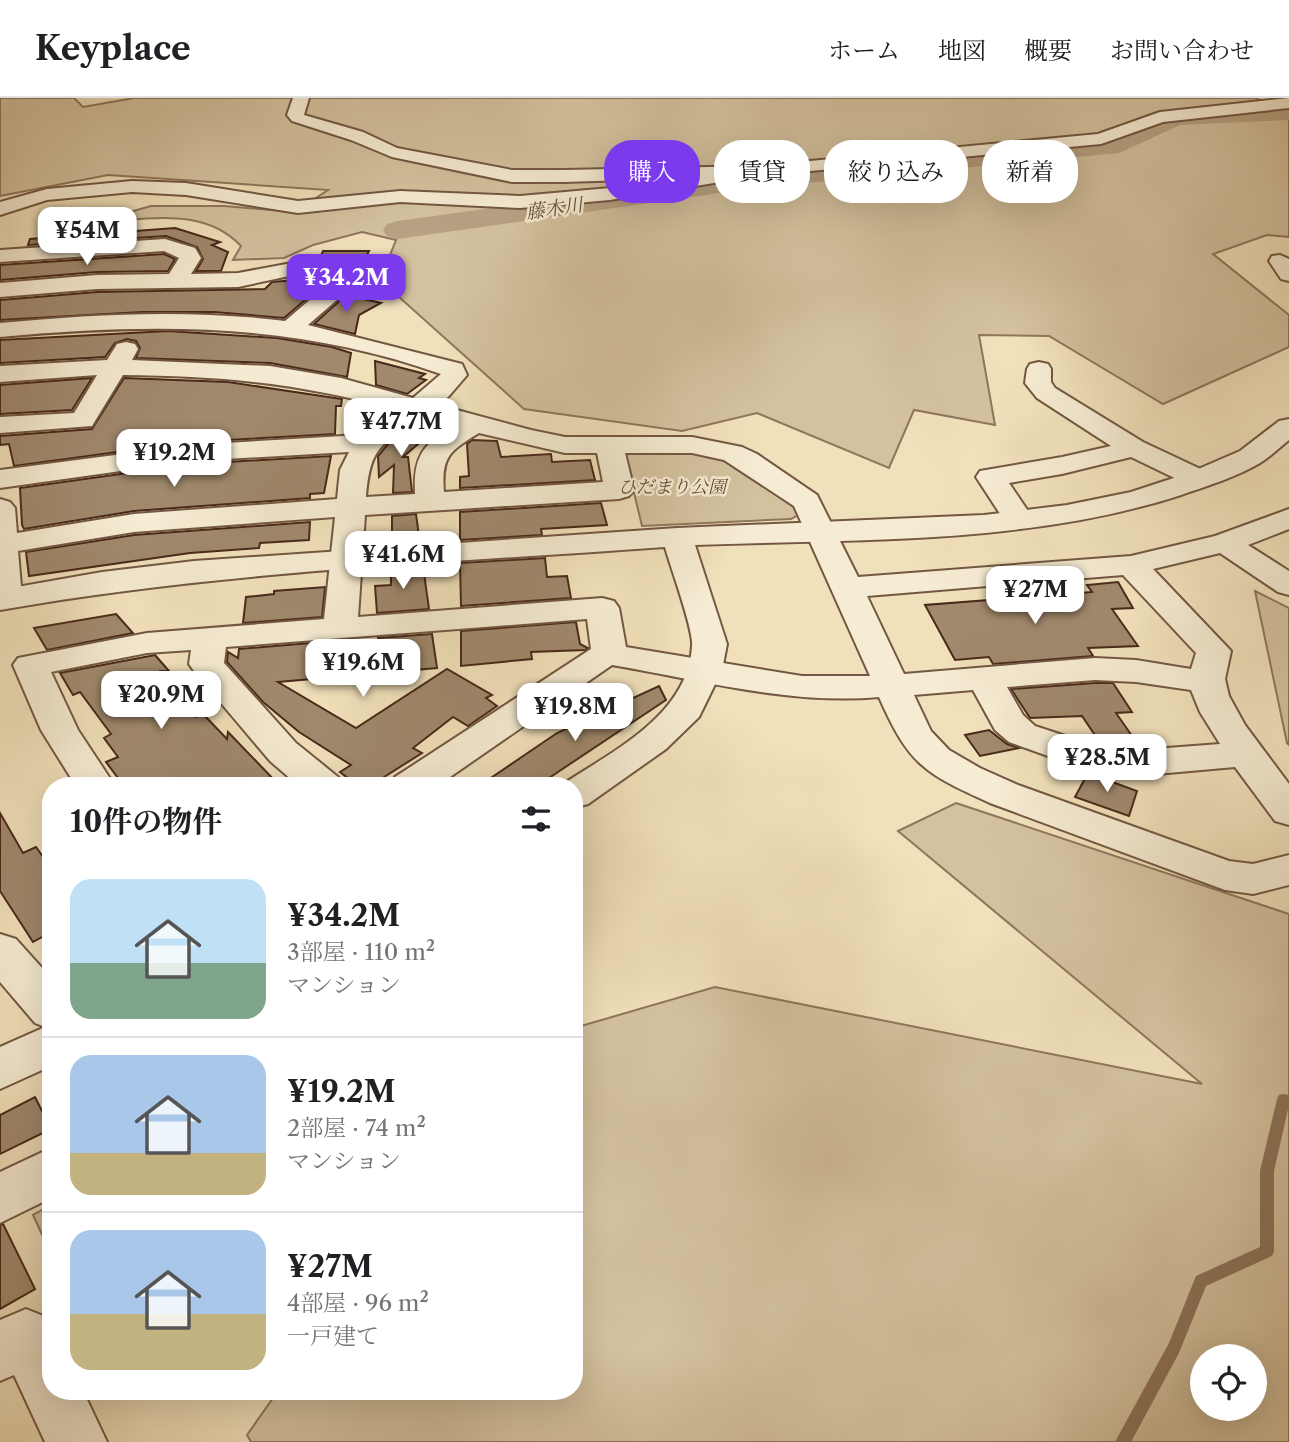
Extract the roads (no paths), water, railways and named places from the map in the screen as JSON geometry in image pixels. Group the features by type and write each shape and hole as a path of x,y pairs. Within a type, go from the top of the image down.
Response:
{"street":[{"path":"301,98 295,115 298,118 365,139 391,152 512,176 714,172"},
{"path":"810,166 1101,139 1160,117 1289,103"},
{"path":"0,209 52,194 108,188 206,191 281,207 320,206 399,196 471,202 522,202 603,195 714,178"},
{"path":"0,256 165,245 188,252 190,258 177,280"},
{"path":"0,290 97,282 251,279 308,266 360,268 289,329"},
{"path":"0,425 83,420 144,321"},
{"path":"0,330 144,321 239,323 289,329 453,369 454,375 440,391 367,443 354,470 340,627"},
{"path":"0,374 114,367 184,368 270,374 341,386 553,443 610,447 692,445 732,453 747,460 807,501 915,736 936,759 966,777 1004,794 1225,875 1254,879 1289,870"},
{"path":"1039,369 1038,383 1046,393 1133,448 1199,479"},
{"path":"430,502 430,463 435,454 443,445 475,423"},
{"path":"0,508 4,544 3,599 103,582 194,571 677,537 984,524 1067,514 1138,499 1199,479 1250,457 1289,427"},
{"path":"0,479 192,453 367,443"},
{"path":"4,544 134,523 619,490 610,447"},
{"path":"1019,520 983,465 1049,470 1133,448"},
{"path":"846,588 1131,565 1224,543 1289,518"},
{"path":"583,789 653,741 686,709 704,670 710,644 677,537"},
{"path":"1224,543 1289,585"},
{"path":"1131,565 1214,651 1206,682 1217,708 1246,754 1289,811"},
{"path":"90,777 60,730 30,665 146,643 602,608 609,646 606,654 422,777"},
{"path":"211,637 206,664 283,752 313,777"},
{"path":"606,654 802,687 849,689 1095,669 1136,671 1206,682"},
{"path":"985,678 1008,722 1022,734 1112,765 1246,754"},
{"path":"0,951 42,1000"},
{"path":"0,1069 42,1048"},
{"path":"0,1199 42,1176"},
{"path":"0,1352 26,1337 42,1371"},
{"path":"56,1400 76,1442"}],"waterway":[{"name":"藤木川","path":"398,230 754,180 1119,145 1175,118 1289,113"},
{"path":"1123,1442 1174,1348 1201,1281 1267,1251 1267,1171 1283,1099 1289,1100"}],"park label":[{"name":"ひだまり公園","path":"672,487"}]}
